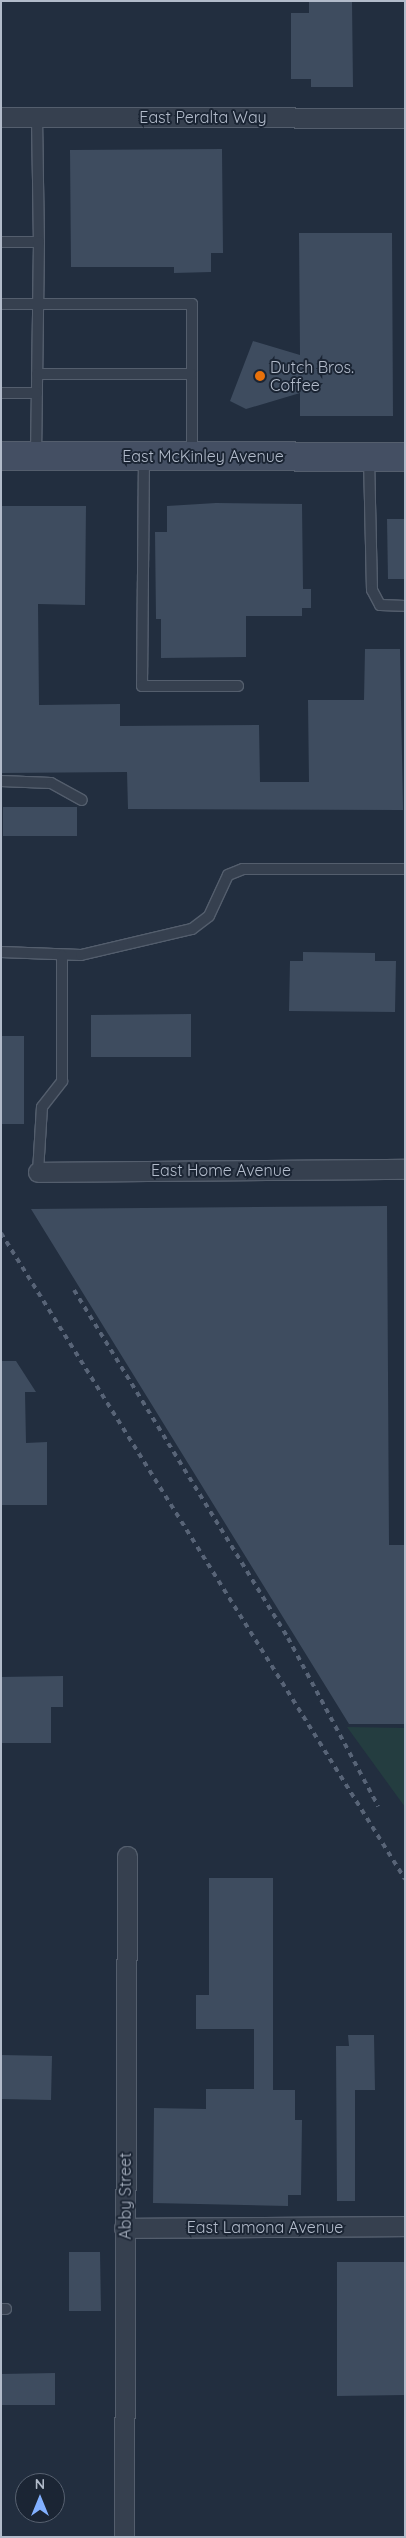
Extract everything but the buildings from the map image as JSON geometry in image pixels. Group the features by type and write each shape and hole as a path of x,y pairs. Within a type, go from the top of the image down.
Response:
{"main road":[{"name":"East McKinley Avenue","path":"1,456 405,457"}],"street":[{"name":"East Peralta Way","path":"1,117 405,118"},
{"name":"East Home Avenue","path":"38,1172 405,1169"},
{"name":"Abby Street","path":"124,2537 127,1856"},
{"name":"East Lamona Avenue","path":"124,2228 405,2226"}],"lane":[{"path":"36,456 39,242 37,117"},
{"path":"1,242 39,242"},
{"path":"1,304 192,304 192,456"},
{"path":"37,374 192,374"},
{"path":"1,393 37,393"},
{"path":"144,456 142,686 238,686"},
{"path":"369,457 372,581 375,598 380,605 405,606"},
{"path":"1,781 51,783 82,800"},
{"path":"1,952 81,955 192,930 209,916 228,875 243,869 405,869"},
{"path":"38,1172 42,1107 62,1081 62,955"}],"green space":[{"path":"347,1727 405,1728 405,1807"}],"railway":[{"path":"1,1233 405,1879"},
{"path":"74,1290 288,1638 378,1806"}],"place":[{"name":"Dutch Bros. Coffee","path":"260,376"}]}
